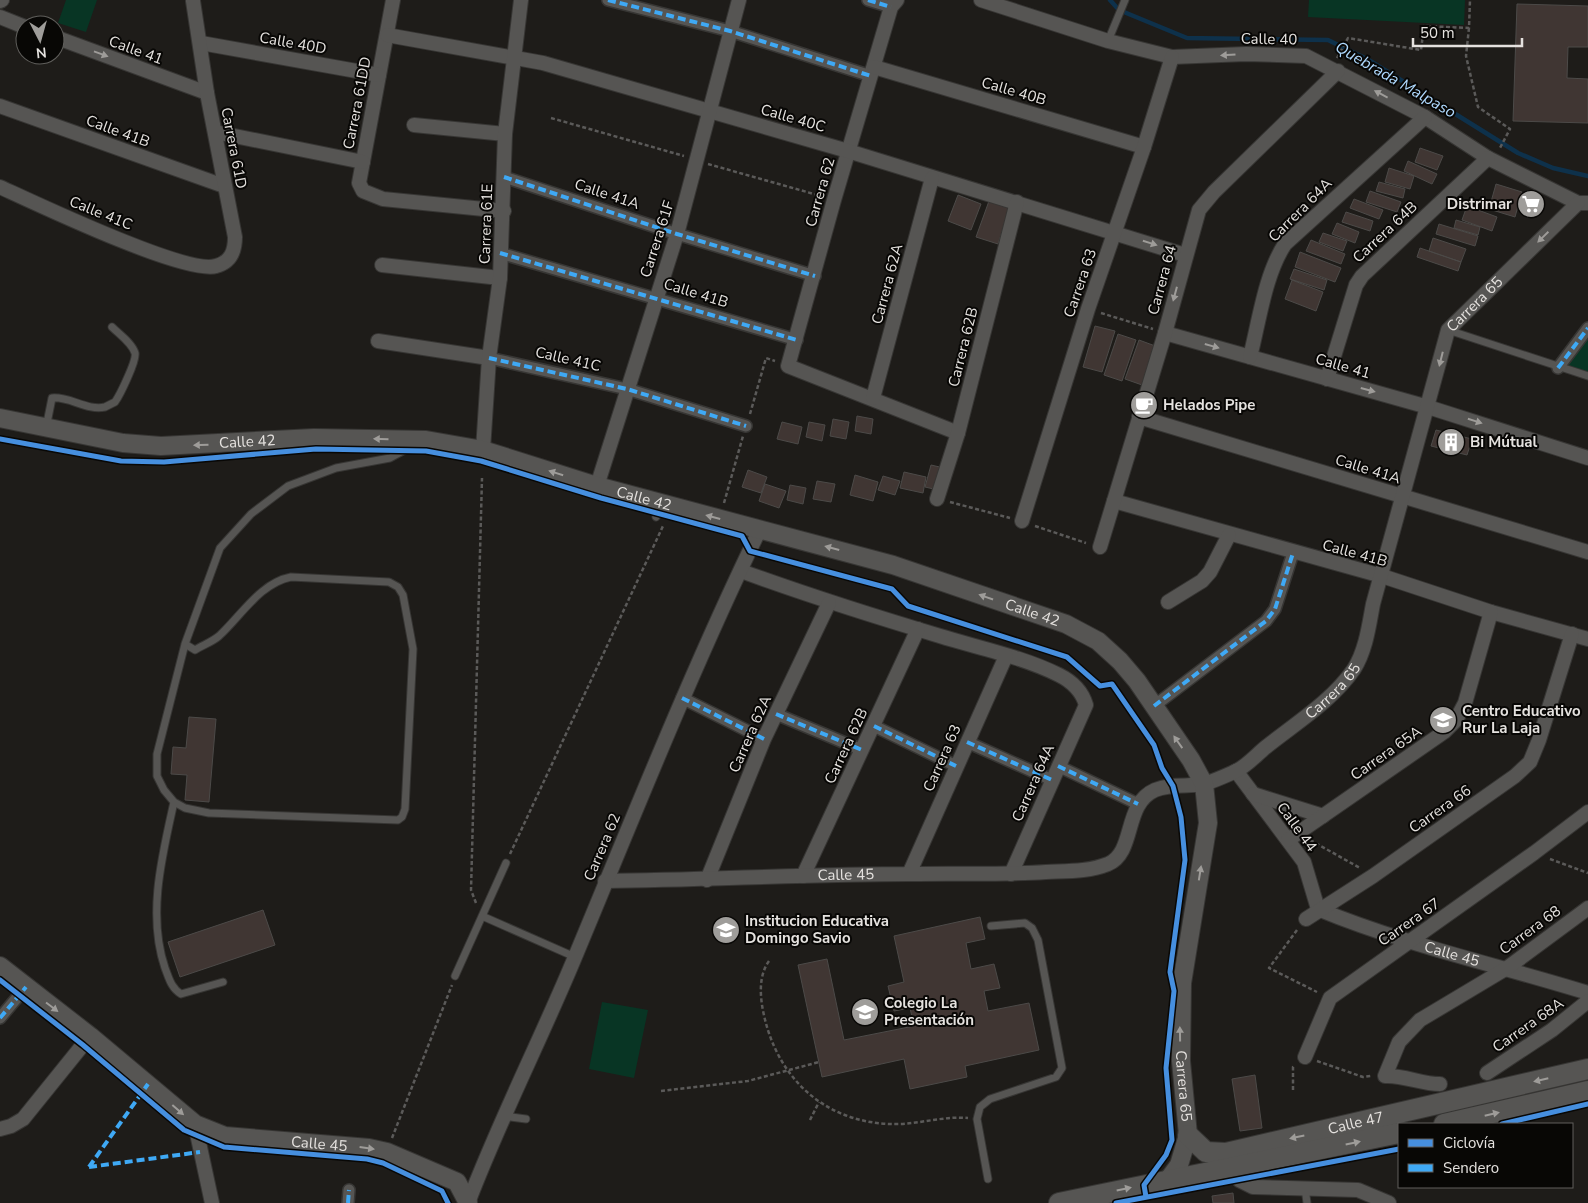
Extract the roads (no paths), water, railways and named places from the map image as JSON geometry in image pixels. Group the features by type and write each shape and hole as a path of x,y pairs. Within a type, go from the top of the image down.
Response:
{"main road":[{"name":"Calle 47","path":"1188,1135 1206,1152 1226,1153 1363,1123 1588,1069"},
{"path":"1448,1123 1588,1092"},
{"name":"Calle 47","path":"1059,1203 1398,1134"}],"street":[{"name":"Carrera 61DD","path":"394,0 359,183 363,191 383,199 504,211"},
{"name":"Carrera 61E","path":"483,450 489,358 500,278 504,211 505,134 521,0"},
{"name":"Calle 40B","path":"608,0 730,31 1144,147"},
{"name":"Carrera 61F","path":"597,486 677,234 739,0"},
{"path":"868,0 894,4"},
{"name":"Calle 40","path":"981,0 1008,4 1110,35 1172,57 1246,54 1306,56 1338,65 1493,155 1583,203"},
{"name":"Carrera 61D","path":"191,263 215,267 227,261 235,251 235,237 207,93 201,43 193,1"},
{"name":"Carrera 62","path":"873,398 788,366 848,151 894,4"},
{"path":"0,18 15,23"},
{"name":"Calle 40C","path":"387,35 543,63 848,151 1186,255"},
{"name":"Calle 41","path":"65,42 207,93"},
{"name":"Calle 40D","path":"201,43 379,75"},
{"name":"Carrera 63","path":"1022,521 1088,309 1144,147 1172,57"},
{"name":"Carrera 64","path":"1100,547 1165,333 1198,210 1338,65"},
{"name":"Calle 41B","path":"0,106 224,186"},
{"name":"Carrera 64A","path":"1250,357 1277,255 1285,244 1425,116"},
{"path":"414,125 505,134"},
{"path":"215,132 363,162"},
{"name":"Carrera 64B","path":"1327,379 1356,285 1362,276 1493,155"},
{"name":"Calle 41A","path":"504,177 677,234 814,276"},
{"name":"Carrera 62A","path":"873,398 932,178"},
{"name":"Calle 41C","path":"0,188 117,238 177,260 191,263"},
{"name":"Carrera 62B","path":"937,499 958,433 1017,202"},
{"name":"Carrera 65","path":"1168,1180 1179,1164 1188,1135 1182,1091 1180,1025 1182,983 1208,823 1204,784 1236,771 1318,706 1338,688 1354,668 1366,641 1448,330 1583,203"},
{"name":"Calle 41B","path":"500,253 796,340"},
{"path":"382,265 500,278"},
{"path":"1558,368 1588,328"},
{"name":"Calle 41","path":"1165,333 1428,407 1588,458"},
{"name":"Calle 41C","path":"378,342 489,358 627,390 746,426"},
{"path":"873,398 958,433"},
{"name":"Calle 41A","path":"1139,417 1588,552"},
{"name":"Calle 42","path":"0,418 123,443 160,446 314,438 426,440 483,450 597,486 661,512 760,529 893,565 1066,624 1098,641 1120,661 1154,706 1191,760 1204,784"},
{"name":"Calle 41B","path":"1114,501 1228,535 1382,576 1491,612 1588,639"},
{"name":"Carrera 62","path":"477,1179 503,1116 575,957 682,698 760,529"},
{"path":"1168,602 1202,581 1210,572 1228,535"},
{"path":"1154,706 1266,621 1274,609 1293,553"},
{"path":"741,572 829,603 1006,656"},
{"name":"Carrera 62A","path":"707,880 764,739 829,603"},
{"name":"Carrera 65A","path":"1293,837 1444,732 1456,720 1464,703 1491,612"},
{"name":"Carrera 62B","path":"803,876 918,629"},
{"name":"Carrera 66","path":"1306,919 1318,909 1373,876 1515,776 1530,762 1540,740 1572,634"},
{"name":"Carrera 63","path":"908,874 1006,656"},
{"name":"Carrera 64A","path":"1006,656 1060,676 1076,687 1083,695 1086,706 1011,874"},
{"path":"682,698 764,739"},
{"path":"776,714 862,750"},
{"path":"874,726 956,766"},
{"path":"967,742 1052,780"},
{"path":"1058,766 1138,804 1145,796 1156,790 1173,786 1204,784"},
{"name":"Calle 44","path":"1236,771 1253,794 1293,837 1304,862 1318,909"},
{"path":"1253,794 1323,816"},
{"name":"Calle 45","path":"605,881 908,874 1011,874 1087,870 1111,863 1118,857 1125,846 1128,831 1138,804"},
{"name":"Carrera 67","path":"1305,1057 1330,998 1534,854 1588,812"},
{"name":"Carrera 68","path":"1440,1084 1425,1084 1403,1077 1385,1076 1399,1042 1406,1033 1420,1020 1507,968 1588,908"},
{"name":"Calle 45","path":"1318,909 1409,942 1507,968 1588,993"},
{"name":"Calle 45","path":"0,966 90,1036 195,1124 225,1136 369,1148 387,1152 457,1182"},
{"path":"0,1018 26,987"},
{"name":"Carrera 68A","path":"1487,1073 1552,1030 1588,1002"},
{"path":"0,1129 11,1126 23,1119 90,1036"},
{"path":"195,1124 212,1203"},
{"path":"1232,1168 1239,1180 1254,1187 1358,1190 1390,1203"},
{"path":"477,1179 468,1203 457,1182 477,1179"},
{"path":"348,1203 349,1190"}],"lane":[{"path":"1110,35 1125,2"},
{"path":"46,428 52,398 59,397 95,407 105,407 114,402 134,364 136,354 132,347 112,327"},
{"path":"1448,330 1558,368 1588,376"},
{"path":"185,644 195,650 217,637 268,587 279,579 291,577 389,582 398,587 404,595 413,649 405,809 402,817 398,820 389,820 209,813 185,808 174,802 164,790 157,776 157,754 185,644 220,548 251,514 288,486 336,468 390,458 426,440"},
{"path":"174,802 159,876 157,930 159,950 170,982 180,994 223,982"},
{"path":"455,976 506,863"},
{"path":"482,916 575,957"},
{"path":"988,1179 977,1119 980,1107 990,1099 1056,1077 1062,1068 1038,940 1032,928 1025,923 991,926"},
{"path":"503,1116 526,1119"},
{"path":"1305,1188 1307,1203"}],"waterway":[{"name":"Quebrada Malpaso","path":"1110,0 1119,10 1187,38 1328,40 1367,59 1518,153 1553,168 1588,176"}],"place":[{"name":"Distrimar","path":"1531,204"},
{"name":"Helados Pipe","path":"1144,405"},
{"name":"Bi Mútual","path":"1451,442"},
{"name":"Centro Educativo Rur La Laja","path":"1443,720"},
{"name":"Institucion Educativa Domingo Savio","path":"726,930"},
{"name":"Colegio La Presentación","path":"865,1012"}]}
